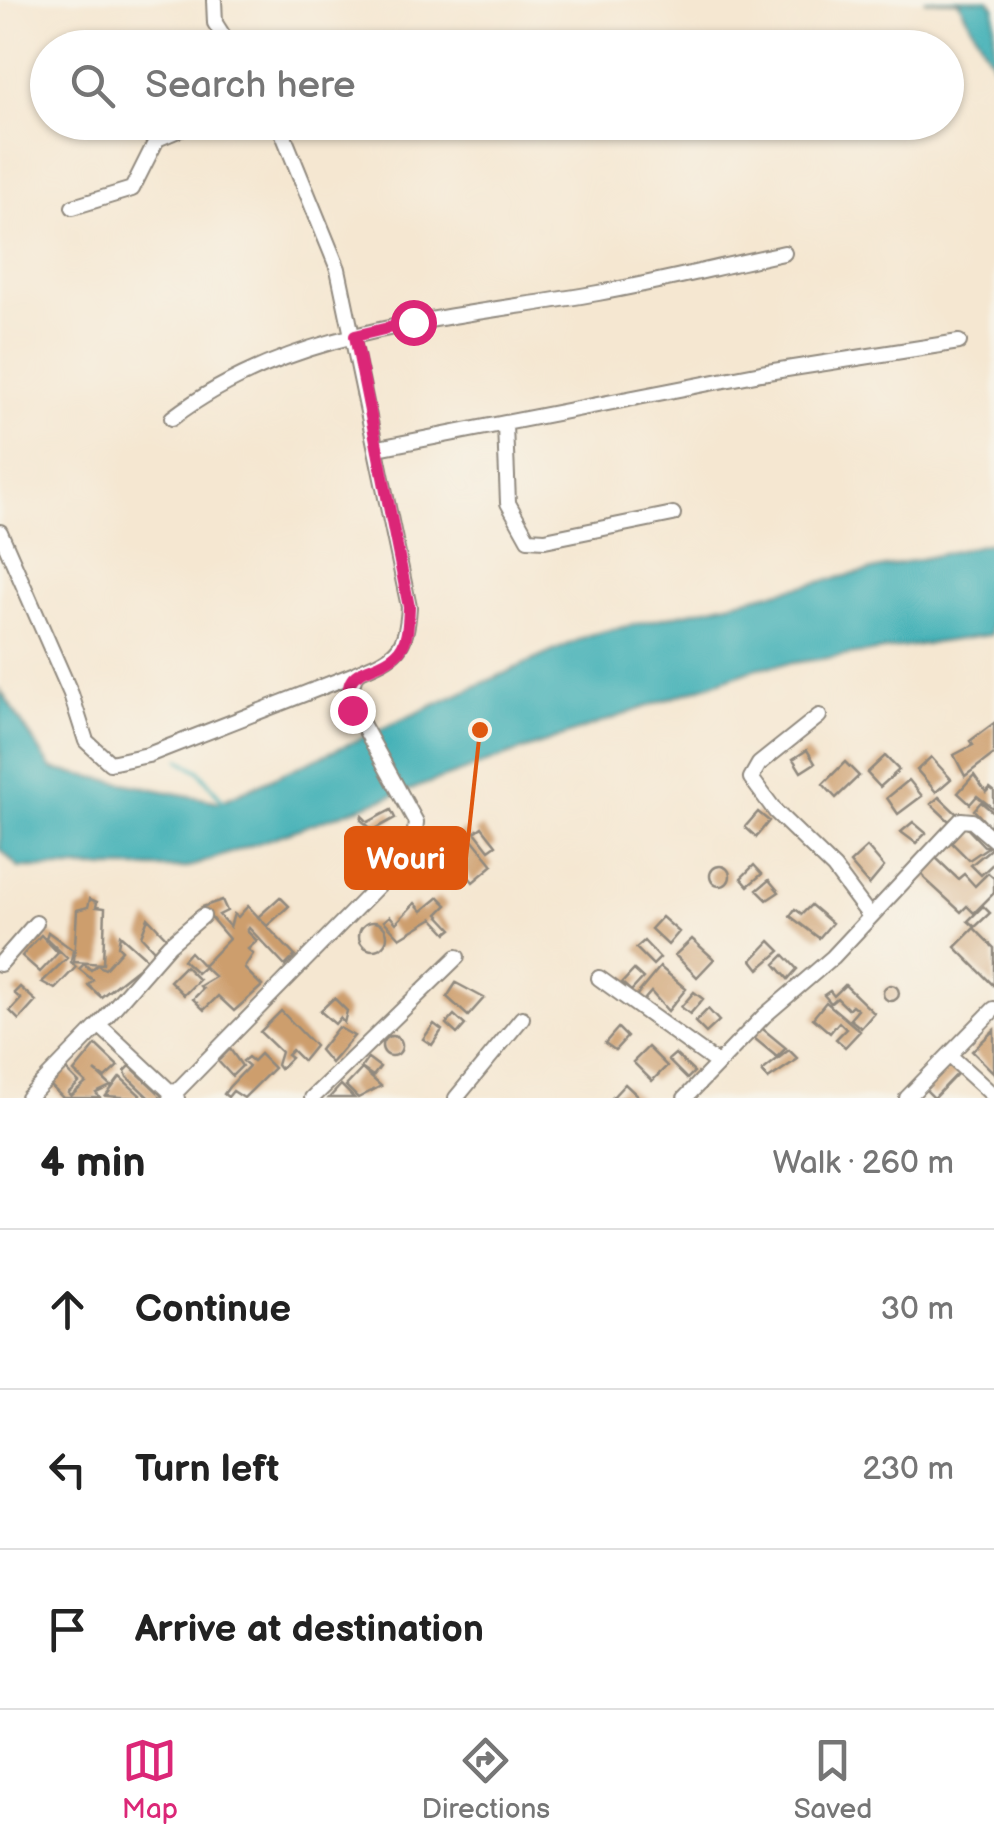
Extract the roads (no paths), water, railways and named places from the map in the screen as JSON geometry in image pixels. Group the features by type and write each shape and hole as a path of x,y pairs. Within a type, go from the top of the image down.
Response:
{"street":[{"path":"214,0 215,23 220,30"},
{"path":"73,208 132,189 156,140"},
{"path":"0,532 71,694 86,741 110,762 148,755 397,654 407,635 409,607 355,336 338,269 285,140"},
{"path":"172,418 211,388 255,368 355,336 600,293 784,252"},
{"path":"378,448 761,373 959,342"},
{"path":"505,425 508,504 528,539 545,540 673,514"},
{"path":"99,1025 174,1097 413,850 416,822 352,710 349,684 356,673"},
{"path":"820,716 759,764 751,778 776,812 834,868 869,914"},
{"path":"684,1098 716,1062 833,957 869,914 961,820 972,821 994,840"},
{"path":"28,1098 169,945 203,916"},
{"path":"0,964 36,923"},
{"path":"312,1098 457,957"},
{"path":"599,978 716,1062"},
{"path":"907,1098 994,1009"},
{"path":"456,1098 522,1018"},
{"path":"949,1055 994,1096"}],"water":[{"path":"924,0 989,0 994,7 994,66 958,1"},
{"path":"994,542 991,635 757,668 187,868 19,868 0,849 0,690 52,769 220,802 589,635"}],"waterway":[{"path":"180,760 199,771 225,804"}],"place":[{"name":"Wouri","path":"480,730"}]}
